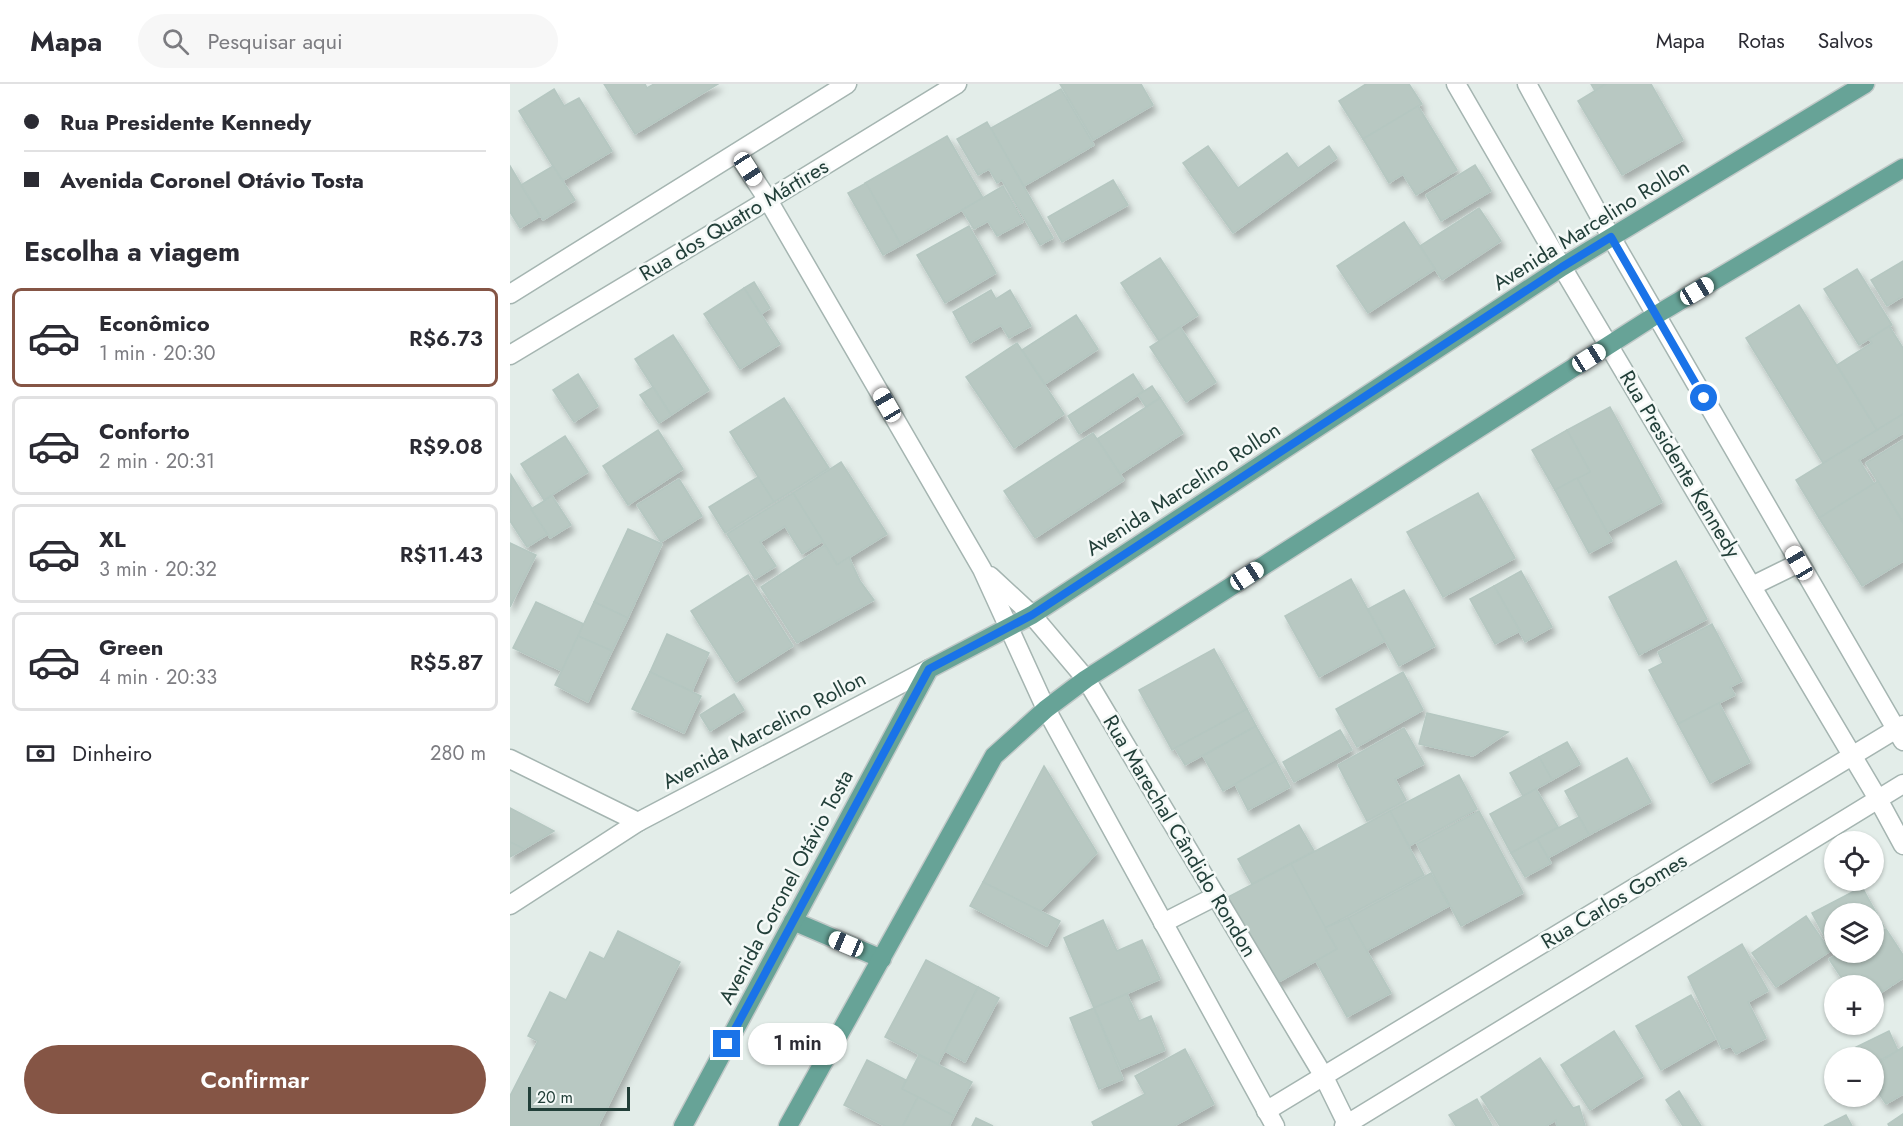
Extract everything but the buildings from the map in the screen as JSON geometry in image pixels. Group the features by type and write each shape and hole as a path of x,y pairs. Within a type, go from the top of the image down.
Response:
{"main road":[{"name":"Avenida Marcelino Rollon","path":"929,669 1032,615 1562,267 1865,84"},
{"path":"788,1126 994,756 1046,709 1086,679 1656,315 1903,168"},
{"name":"Avenida Coronel Otávio Tosta","path":"683,1126 929,669"},
{"path":"793,921 882,959"}],"street":[{"path":"510,294 847,84"},
{"name":"Rua dos Quatro Mártires","path":"510,355 957,84"},
{"name":"Rua Presidente Kennedy","path":"1456,84 1562,267 1853,756 1903,845"},
{"path":"1527,84 1611,237 1799,563 1901,732"},
{"name":"Rua Marechal Cândido Rondon","path":"737,153 768,200 982,569 1046,709 1270,1119"},
{"path":"1752,586 1799,563"},
{"name":"Rua Marechal Cândido Rondon","path":"982,569 1032,615 1086,679 1323,1075 1346,1125"},
{"name":"Avenida Marcelino Rollon","path":"510,905 638,822 929,669"},
{"name":"Rua Carlos Gomes","path":"1270,1119 1323,1075 1361,1055 1853,756 1901,732"},
{"path":"510,759 638,822"},
{"path":"1346,1125 1903,784"},
{"path":"1163,923 1216,896"}],"route":[{"path":"727,1044 929,669 1032,615 1611,237 1704,398"}]}
